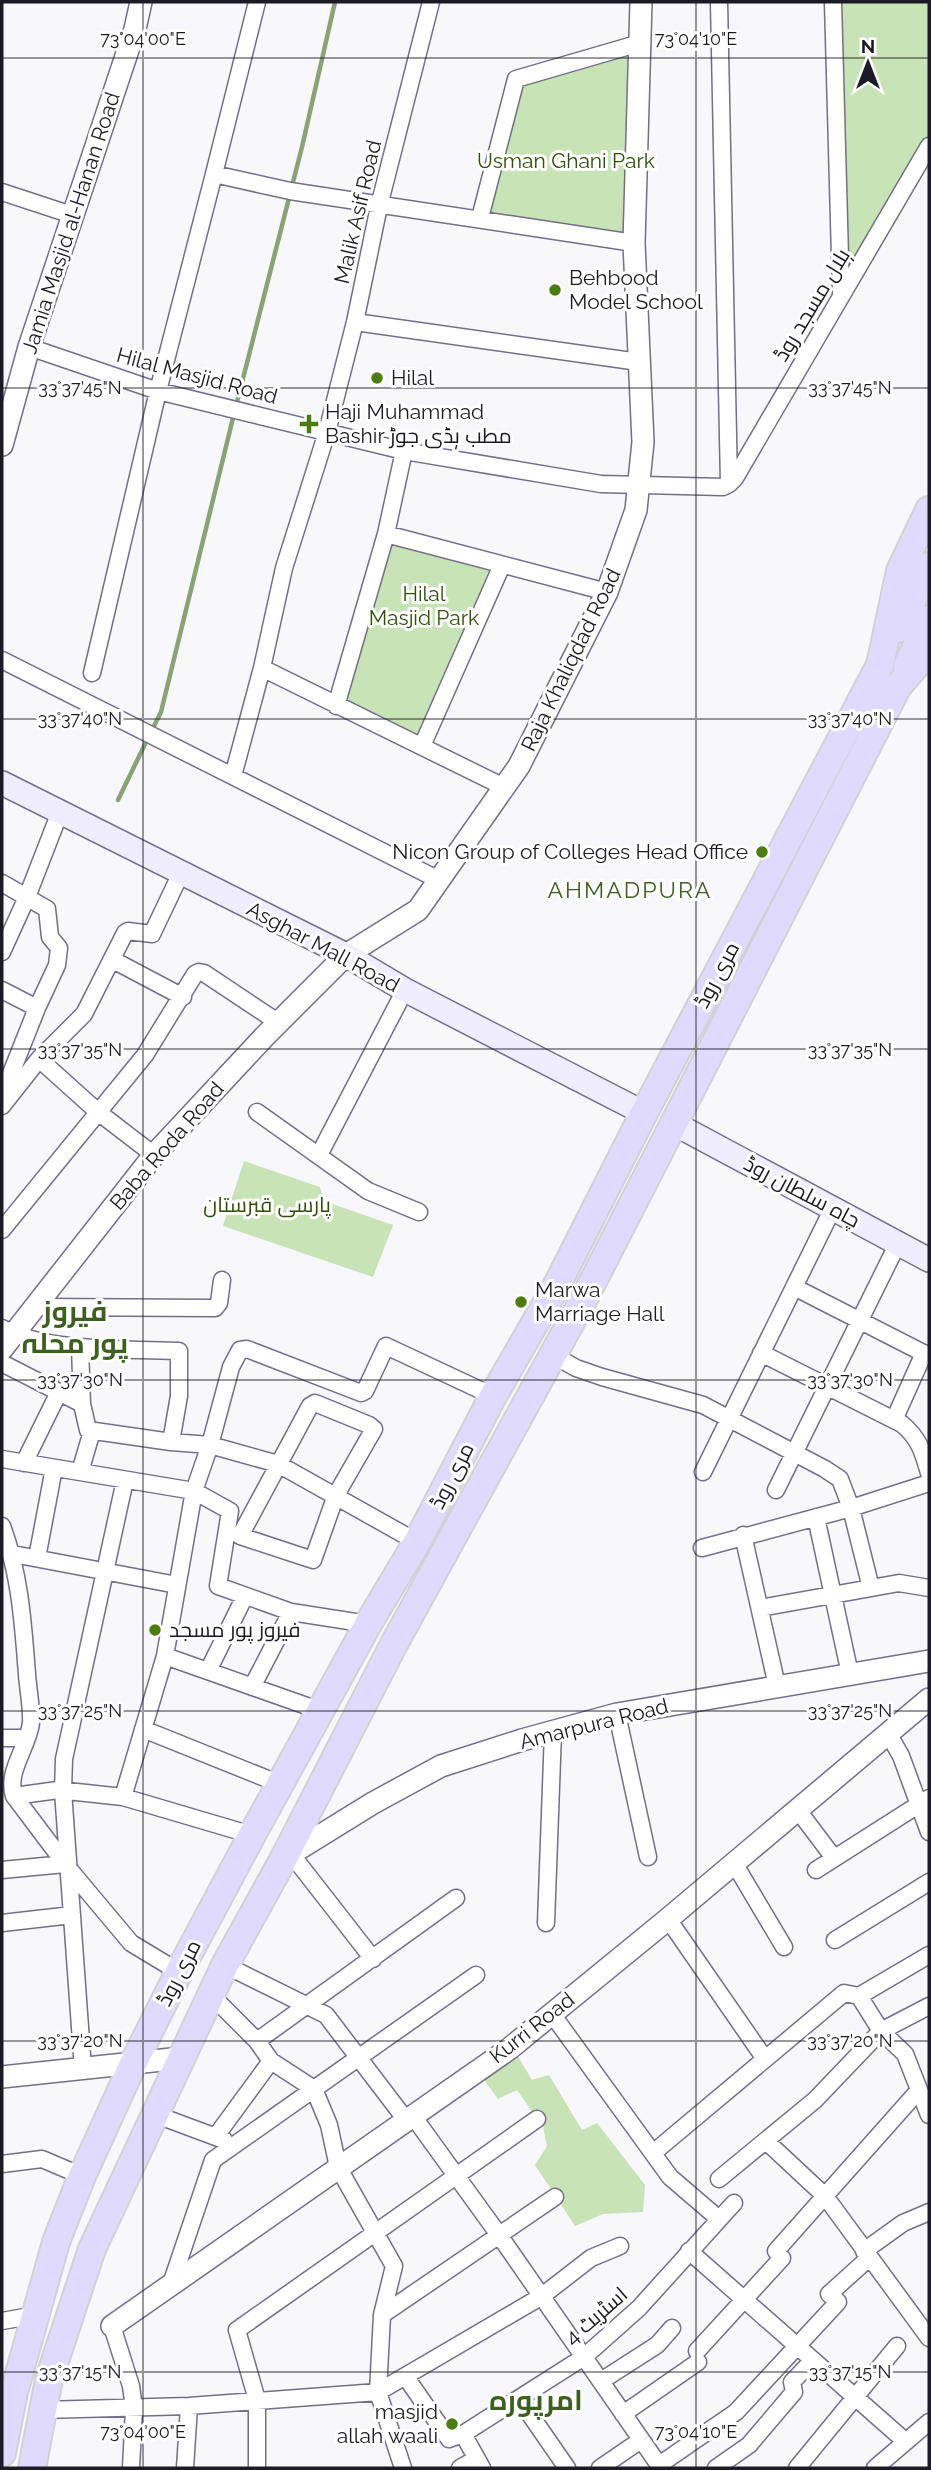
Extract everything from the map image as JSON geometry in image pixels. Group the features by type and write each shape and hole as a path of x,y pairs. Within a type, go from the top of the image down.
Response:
{"main road":[{"name":"مری روڈ","path":"2,2453 8,2398 36,2315 56,2242 82,2176 133,2064 252,1835 417,1542 493,1396 558,1283 644,1113 880,664 900,572 929,510"},
{"path":"880,664 929,566"},
{"path":"898,686 929,619"},
{"name":"مری روڈ","path":"32,2468 49,2379 92,2249 225,1965 288,1856 394,1644 553,1355 675,1124 898,686 929,651"},
{"name":"Asghar Mall Road","path":"2,783 346,955 405,990 644,1113"},
{"name":"چاہ سلطان روڈ","path":"675,1124 929,1260"}],"street":[{"name":"Jamia Masjid al-Hanan Road","path":"2,444 6,404 29,347 135,30 141,2"},
{"path":"92,673 158,391 257,2"},
{"name":"Malik Asif Road","path":"233,776 262,668 284,568 327,432 355,322 379,206 431,2"},
{"name":"Raja Khaliqdad Road","path":"346,955 418,910 519,766 607,592 636,510 643,442 634,243 641,2"},
{"path":"719,2 729,484"},
{"path":"833,2 841,294"},
{"path":"480,218 516,79 640,43"},
{"name":"ہلال مسجد روڈ","path":"729,484 735,478 929,146"},
{"path":"214,174 290,191 379,206 480,218 634,243"},
{"path":"2,192 72,215"},
{"path":"355,322 639,362"},
{"name":"Hilal Masjid Road","path":"29,347 158,391 404,451 601,484 729,484"},
{"path":"336,706 386,534 404,451"},
{"path":"386,534 607,592"},
{"path":"422,746 502,565"},
{"path":"2,660 439,880"},
{"path":"262,668 505,787"},
{"path":"2,953 60,812"},
{"path":"2,1106 39,1059 83,1014 125,933 152,933 181,873"},
{"path":"2,883 47,909 50,937 59,948 57,965 3,1089"},
{"name":"Baba Roda Road","path":"5,1337 34,1307 154,1155 346,955"},
{"path":"113,960 183,997"},
{"path":"2,1230 145,1055 199,972 279,1023"},
{"path":"2,990 37,1007"},
{"path":"319,1155 405,990"},
{"path":"39,1059 99,1112 154,1155"},
{"path":"257,1112 368,1191 419,1212"},
{"path":"703,1472 833,1208"},
{"path":"776,1490 898,1243"},
{"path":"34,1307 215,1308 219,1303 222,1280"},
{"path":"794,1287 927,1355 894,1420"},
{"path":"5,1337 80,1348 179,1351 179,1395 171,1442"},
{"path":"123,1797 165,1656 194,1491 210,1445 231,1367 244,1348 360,1393 365,1391 386,1346 493,1396"},
{"path":"80,1348 82,1404 88,1430 210,1445 278,1464 417,1542"},
{"path":"761,1353 894,1420 914,1434 922,1448 929,1473"},
{"path":"553,1355 576,1368 703,1405 795,1452 840,1479 872,1588"},
{"path":"2,1363 82,1404"},
{"path":"24,1463 59,1392"},
{"path":"315,1403 374,1429 336,1495 313,1560 240,1536 310,1406 315,1403"},
{"path":"80,1472 92,1430"},
{"path":"2,1459 194,1491 230,1511 218,1586 291,1612 369,1624"},
{"path":"37,1558 54,1468"},
{"path":"83,2069 67,1867 64,1759 125,1480"},
{"path":"702,1548 850,1508 929,1483"},
{"path":"816,1517 850,1674"},
{"path":"2,1526 13,1554 21,1599 31,1724 14,1774 14,1796 67,1867 131,1943 179,1972"},
{"path":"743,1535 777,1686"},
{"path":"13,1554 177,1584"},
{"path":"760,1608 899,1583 929,1588"},
{"path":"208,1671 245,1596"},
{"path":"252,1687 291,1612"},
{"path":"165,1656 321,1711"},
{"name":"Amarpura Road","path":"288,1856 373,1803 440,1766 617,1714 929,1661"},
{"name":"Kurri Road","path":"112,2326 509,2049 929,1699"},
{"path":"617,1714 648,1857"},
{"path":"143,1729 281,1784"},
{"path":"546,1923 553,1732"},
{"path":"888,1733 924,1802 929,1832"},
{"path":"2,1738 26,1738"},
{"path":"14,1796 63,1791 123,1797 252,1835"},
{"path":"816,1870 924,1802"},
{"path":"797,1809 834,1858"},
{"path":"288,1856 373,1959"},
{"path":"734,1863 784,1947"},
{"path":"2,1870 67,1867"},
{"path":"835,1940 929,1882"},
{"path":"257,2041 456,1898"},
{"path":"2,1923 72,1915"},
{"path":"668,1919 765,2059"},
{"path":"653,2153 844,1993 859,1996 929,1955"},
{"path":"225,1965 326,2015 358,2058 456,2176 660,2467 736,2412 838,2302 829,2294 867,2254 902,2223 929,2212"},
{"path":"170,2287 213,2160 476,1975"},
{"path":"211,1995 257,2041 271,2061 314,2089 329,2125 338,2167 394,2266 382,2315 378,2392 403,2468"},
{"path":"859,1996 881,2031 905,2054 929,2115"},
{"path":"719,2179 815,2100 881,2031 929,2006"},
{"path":"552,2014 670,2177 719,2219"},
{"path":"2,2077 181,2058"},
{"path":"216,2136 271,2061"},
{"path":"623,2414 697,2356 782,2258 776,2250 919,2090"},
{"path":"154,2114 234,2145"},
{"path":"257,2468 257,2400 237,2330 537,2119"},
{"path":"766,2141 825,2196 929,2338"},
{"path":"2,2164 41,2159 82,2176"},
{"path":"382,2315 555,2197"},
{"name":"اسٹریٹ 4","path":"463,2434 584,2357 639,2308 734,2203"},
{"path":"43,2410 190,2406 378,2392 542,2297 591,2258 620,2246"},
{"path":"689,2252 905,2441"},
{"path":"2,2321 36,2315"},
{"path":"112,2326 131,2386 134,2408 131,2468"},
{"path":"601,2381 657,2345 672,2328"},
{"path":"797,2468 897,2346"},
{"path":"716,2468 749,2445 794,2392 792,2382 813,2360"},
{"path":"405,2376 449,2439 463,2434 479,2463 460,2468"},
{"path":"520,2400 567,2468"},
{"path":"185,2468 190,2406"},
{"path":"875,2468 929,2422"},
{"path":"600,2468 641,2440"}],"green space":[{"path":"830,2 929,2 929,144 841,294"},
{"name":"Usman Ghani Park","path":"640,43 631,240 480,218 516,79"},
{"name":"Hilal Masjid Park","path":"386,534 502,565 422,746 336,706"},
{"name":"پارسی قبرستان","path":"244,1161 320,1187 324,1201 393,1225 373,1277 223,1226"},
{"path":"516,2053 532,2080 549,2075 582,2130 597,2123 645,2185 643,2212 603,2214 575,2226 535,2165 547,2146 543,2127 517,2090 498,2099 482,2077"}],"waterway":[{"path":"236,406 302,147 335,2"},
{"path":"152,730 161,712 234,414"},
{"path":"118,800 148,738"}],"place":[{"name":"Behbood Model School","path":"555,290"},
{"name":"Hilal","path":"377,378"},
{"name":"Haji Muhammad Bashir مطب ہڈی جوڑ","path":"309,424"},
{"name":"Nicon Group of Colleges Head Office","path":"762,852"},
{"name":"Marwa Marriage Hall","path":"521,1302"},
{"name":"فیروز پور مسجد","path":"155,1630"},
{"name":"masjid allah waali","path":"452,2424"}],"district":[{"name":"AHMADPURA","path":"630,890"},
{"name":"فیروز پور محلہ","path":"75,1327"},
{"name":"امرپورہ","path":"536,2400"}]}
